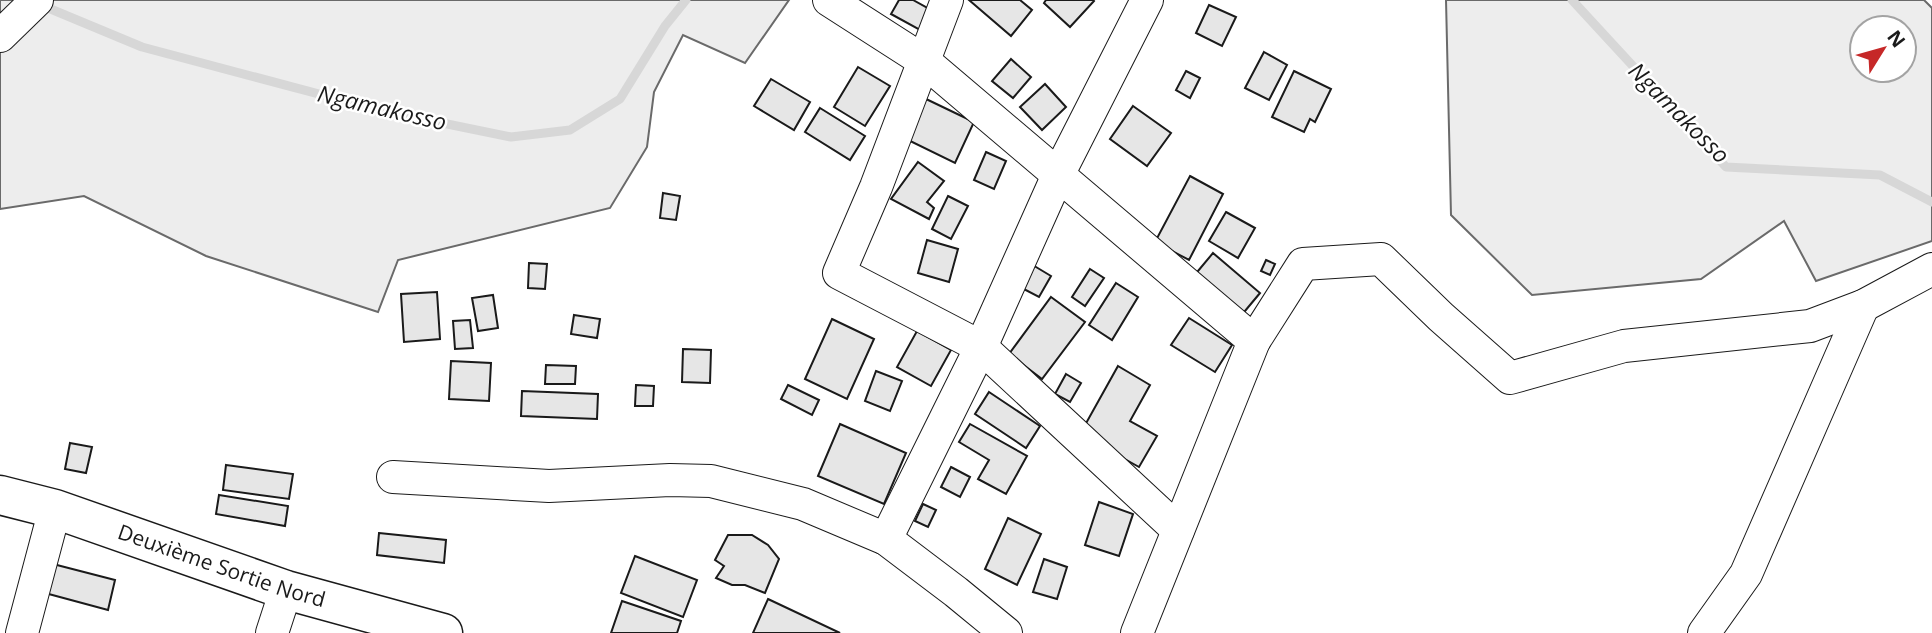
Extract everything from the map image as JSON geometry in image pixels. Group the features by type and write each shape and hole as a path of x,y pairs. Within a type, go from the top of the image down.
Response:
{"main road":[{"name":"Deuxième Sortie Nord","path":"0,495 55,509 286,590 443,633"}],"street":[{"path":"0,36 37,0"},
{"path":"829,0 924,61 1254,341"},
{"path":"947,0 876,187 839,273 981,347 1178,530"},
{"path":"886,538 981,347 1058,175 1147,0"},
{"path":"1137,633 1254,341 1303,264 1381,259 1510,378 1624,346 1810,326 1863,306 1932,269"},
{"path":"1704,633 1746,574 1863,306"},
{"path":"393,477 549,486 670,480 711,481 803,504 886,538 1006,633"},
{"path":"22,633 55,509"},
{"path":"272,633 286,590"}],"shaded area":[{"path":"0,0 789,0 745,63 683,35 654,92 647,147 610,208 398,260 378,312 206,256 84,196 0,209"},
{"path":"1446,0 1924,0 1932,8 1932,241 1816,281 1784,221 1701,279 1532,295 1451,215"}],"building":[{"path":"899,0 913,0 931,10 920,30 891,14"},
{"path":"969,0 1020,0 1032,10 1011,36"},
{"path":"1046,0 1094,1 1070,27 1044,3"},
{"path":"1209,5 1236,17 1222,46 1196,33"},
{"path":"1264,52 1287,65 1269,100 1245,88"},
{"path":"1011,59 1031,77 1013,98 992,81"},
{"path":"858,67 890,86 865,126 834,107"},
{"path":"1186,71 1200,78 1190,98 1176,90"},
{"path":"1294,71 1331,89 1315,122 1310,119 1304,132 1272,117"},
{"path":"771,79 810,102 794,130 754,106"},
{"path":"1045,84 1066,107 1042,130 1020,107"},
{"path":"924,98 974,122 955,163 904,138"},
{"path":"1133,106 1171,133 1147,166 1110,139"},
{"path":"820,108 865,136 850,160 805,132"},
{"path":"986,152 1006,161 994,189 974,180"},
{"path":"918,162 944,181 927,202 934,208 929,219 891,199"},
{"path":"1190,176 1223,194 1189,260 1155,242"},
{"path":"663,193 680,196 676,220 660,218"},
{"path":"948,196 968,206 951,239 932,229"},
{"path":"1226,212 1255,228 1238,258 1209,241"},
{"path":"927,240 958,249 949,282 918,273"},
{"path":"1213,253 1260,293 1240,317 1193,277"},
{"path":"1266,260 1275,264 1270,275 1261,271"},
{"path":"529,263 547,264 545,289 528,288"},
{"path":"1031,264 1051,276 1039,297 1018,286"},
{"path":"1090,269 1104,278 1085,306 1072,297"},
{"path":"1116,283 1138,297 1112,340 1089,325"},
{"path":"437,292 440,339 404,342 401,294"},
{"path":"493,295 498,328 478,331 472,298"},
{"path":"1051,297 1085,322 1042,379 1009,354"},
{"path":"574,315 600,319 597,338 571,334"},
{"path":"1189,318 1232,345 1215,372 1171,345"},
{"path":"832,319 874,339 847,399 805,379"},
{"path":"470,320 473,348 455,349 453,321"},
{"path":"917,331 951,350 931,386 897,367"},
{"path":"683,349 711,350 710,383 682,382"},
{"path":"451,361 491,363 489,401 449,399"},
{"path":"546,365 576,366 575,384 545,384"},
{"path":"1118,366 1150,385 1130,421 1157,436 1139,467 1080,434"},
{"path":"876,371 902,381 890,411 865,401"},
{"path":"1066,374 1081,383 1070,402 1055,394"},
{"path":"636,385 654,386 653,406 635,406"},
{"path":"788,385 819,400 812,415 781,399"},
{"path":"522,391 598,394 597,419 521,416"},
{"path":"989,392 1040,426 1026,448 975,414"},
{"path":"840,424 906,453 884,504 818,476"},
{"path":"970,424 1027,456 1006,494 978,479 989,460 959,442"},
{"path":"70,443 92,447 86,473 65,469"},
{"path":"226,465 293,474 289,499 223,490"},
{"path":"951,467 970,477 960,497 941,487"},
{"path":"219,495 288,506 285,526 216,514"},
{"path":"1099,502 1133,514 1119,556 1085,545"},
{"path":"923,504 936,510 928,527 915,521"},
{"path":"1008,518 1041,534 1017,585 985,569"},
{"path":"379,533 446,540 444,563 377,555"},
{"path":"728,535 752,535 768,545 779,559 765,593 716,578 724,566 715,560"},
{"path":"635,556 697,580 683,617 621,593"},
{"path":"1044,559 1067,567 1057,599 1033,592"},
{"path":"53,564 115,580 108,610 45,593"},
{"path":"768,599 840,633 753,633"},
{"path":"622,601 681,621 677,633 611,633"}],"waterway":[{"name":"Ngamakosso","path":"41,5 142,47 379,110 511,137 570,130 620,99 665,26 686,0"},
{"name":"Ngamakosso","path":"1572,0 1726,167 1880,175 1932,202"}]}
